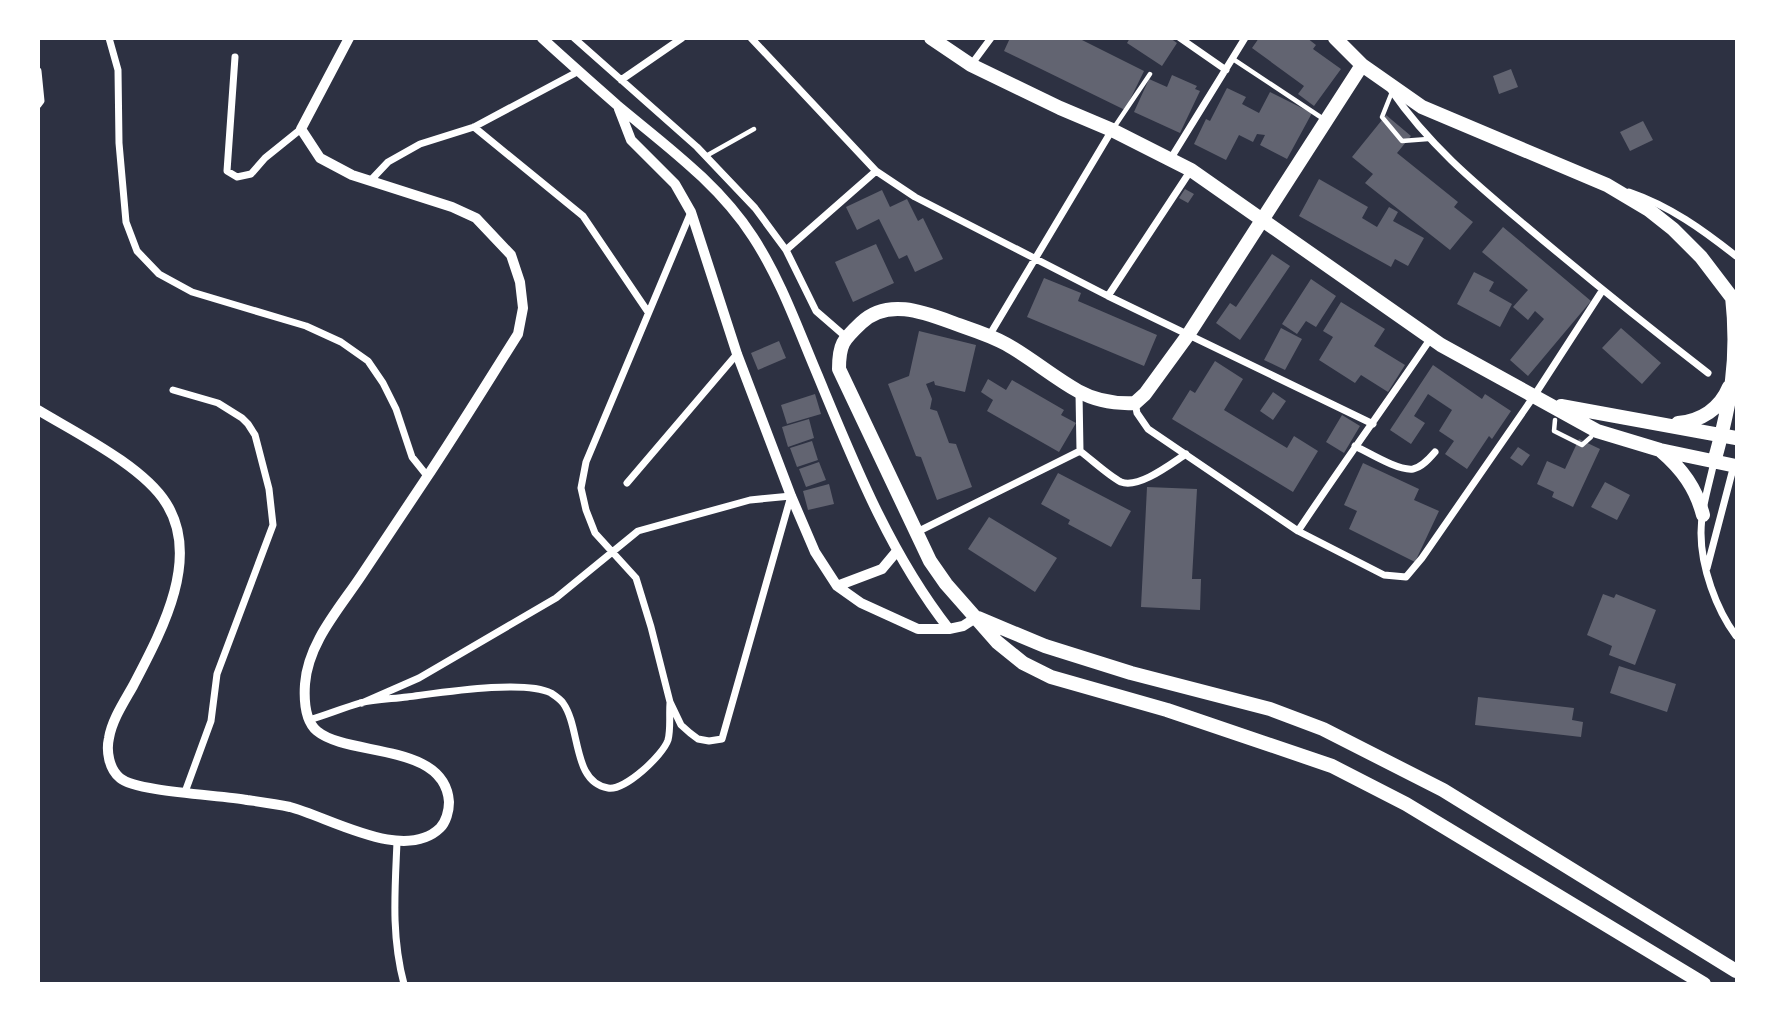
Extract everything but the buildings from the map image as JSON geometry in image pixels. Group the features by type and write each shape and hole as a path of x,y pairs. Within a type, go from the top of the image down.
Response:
{"main road":[{"path":"931,38 971,65 1171,158 1263,218 1431,338 1597,431 1660,450 1714,462 1736,462"},
{"path":"1335,38 1390,89 1445,118 1492,135 1607,185 1649,210 1701,257 1734,299 1736,350 1728,414 1729,437 1714,462"},
{"path":"1362,65 1188,335 1145,394 1135,403 1101,401 1079,392 1014,349 989,336 926,313 897,309 870,315 846,337 839,348 839,369 915,533 946,584 997,642 1024,663 1051,677 1167,710 1332,766 1406,804 1704,984"},
{"path":"1670,424 1693,422 1712,411 1726,395 1734,375"},
{"path":"1540,400 1729,437"},
{"path":"1660,450 1686,477 1698,496 1703,514"},
{"path":"977,617 1045,646 1131,673 1270,709 1323,729 1443,790 1737,971"}],"street":[{"path":"110,38 118,70 119,143 126,222 137,251 159,274 192,292 306,326 341,342 368,361 383,383 396,410 412,457 428,477"},
{"path":"235,57 228,171 237,177 251,174 265,158 301,129 349,38"},
{"path":"542,38 723,196 753,237 782,289 825,393 897,551 929,604 949,629"},
{"path":"574,38 706,156 755,208 786,250 816,311 846,337"},
{"path":"621,80 682,38"},
{"path":"751,38 876,171 925,202 1108,296 1373,424"},
{"path":"971,65 991,38"},
{"path":"1180,38 1226,70"},
{"path":"1171,158 1245,38"},
{"path":"38,105 41,101 39,71"},
{"path":"371,180 388,162 419,144 474,127 579,71"},
{"path":"1390,89 1428,139 1478,185 1602,291 1708,373"},
{"path":"618,106 631,140 675,184 691,212 737,355 792,496 815,552 837,586 861,603 918,629 949,629 977,617"},
{"path":"474,127 583,216 648,312"},
{"path":"38,410 113,456 146,480 166,502 178,533 178,573 169,613 115,720 108,741 108,753 116,774 131,784 290,807 397,842 430,836 444,823 449,800 439,778 409,758 320,733 309,720 305,705 305,681 317,641 428,477 518,334 523,308 520,282 511,255 476,218 452,207 352,175 320,158 301,129"},
{"path":"989,336 1112,130"},
{"path":"1108,296 1191,170"},
{"path":"786,250 876,171"},
{"path":"1607,185 1651,200 1682,216 1737,256"},
{"path":"691,212 586,462 580,488 595,533 636,578 670,702 681,725 698,739 722,739 792,496"},
{"path":"1135,403 1137,412 1148,429 1298,531 1384,575 1406,577 1540,400 1602,291"},
{"path":"1298,531 1431,338"},
{"path":"627,483 737,355"},
{"path":"173,390 218,403 248,424 255,435 270,489 273,525 217,674 211,721 185,792"},
{"path":"1079,392 1080,451"},
{"path":"1355,446 1402,468 1412,469 1422,466 1435,452"},
{"path":"1080,451 1122,483 1137,482 1152,476 1186,454"},
{"path":"915,533 1080,451"},
{"path":"1714,462 1703,514 1702,548 1726,622 1737,636"},
{"path":"1707,569 1736,462"},
{"path":"309,720 362,703 419,678 556,598 638,531 750,500 792,496"},
{"path":"837,586 882,569 897,551"},
{"path":"362,703 506,687 550,692 563,703 570,719 584,773 608,788 619,788 661,752 668,740 670,702"},
{"path":"397,842 394,914 398,961 404,984"}],"lane":[{"path":"1233,58 1326,121"},
{"path":"1112,130 1150,74"},
{"path":"1390,89 1382,117 1402,141 1428,139"},
{"path":"706,156 754,129"},
{"path":"1555,420 1554,431 1582,445 1591,437"}]}
